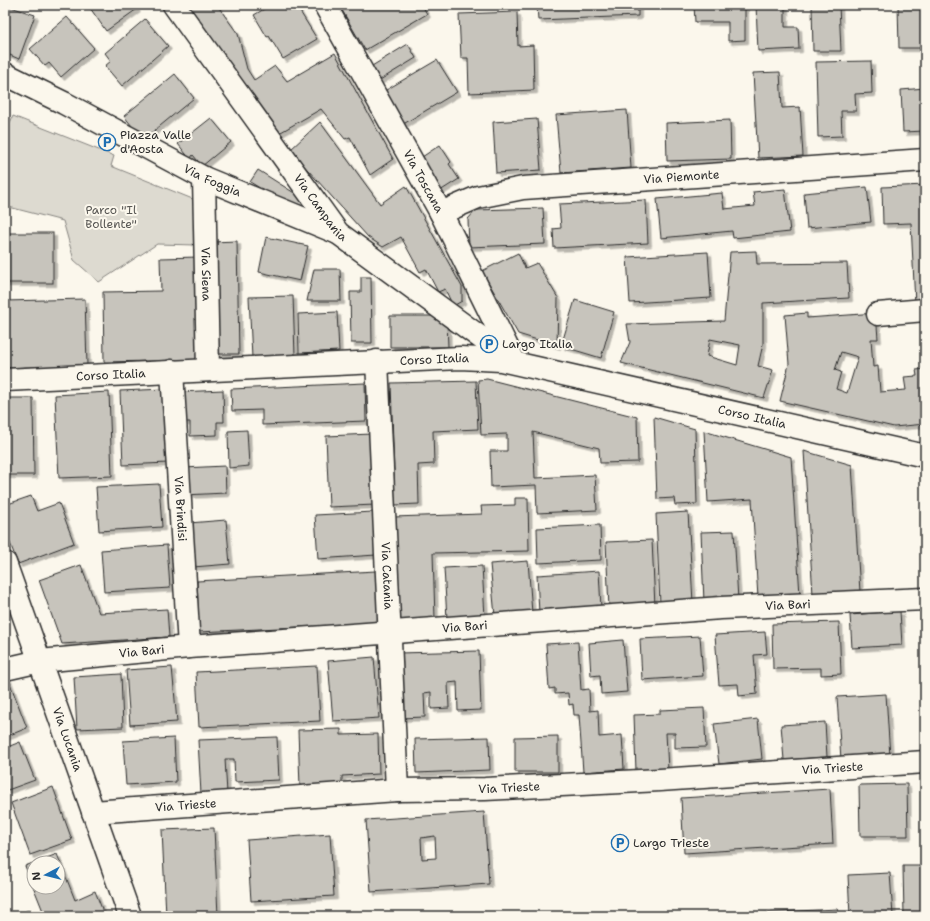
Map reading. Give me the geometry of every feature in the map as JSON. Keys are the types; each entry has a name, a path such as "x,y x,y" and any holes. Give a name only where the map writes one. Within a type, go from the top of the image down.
{"street":[{"name":"Via Campania","path":"174,5 338,233 514,362"},
{"name":"Via Toscana","path":"325,5 441,213 514,362"},
{"name":"Via Foggia","path":"5,74 77,110 204,178 338,233"},
{"name":"Via Piemonte","path":"441,213 492,193 523,188 925,160"},
{"name":"Via Siena","path":"204,178 208,370"},
{"path":"878,314 925,310"},
{"name":"Corso Italia","path":"5,380 460,358 514,362 925,456"},
{"name":"Via Catania","path":"377,361 396,790"},
{"name":"Via Brindisi","path":"172,371 188,647"},
{"name":"Via Lucania","path":"5,563 130,916"},
{"name":"Via Bari","path":"5,669 40,661 188,647 721,608 925,599"},
{"name":"Via Trieste","path":"93,812 396,790 485,789 660,780 925,762"}],"green space":[{"name":"Parco \"Il Bollente\"","path":"13,116 114,156 111,166 195,200 196,245 157,244 99,282 74,260 63,221 5,206 5,126 8,127"}],"building":[{"path":"5,5 35,15 19,59 5,53"},
{"path":"88,5 134,5 137,9 106,31"},
{"path":"179,5 217,5 238,34 247,69 254,80 275,66 287,81 335,53 393,159 370,175 350,137 345,139 321,109 274,136"},
{"path":"271,5 296,5 317,39 283,59 269,36 267,37 254,15"},
{"path":"339,5 422,5 427,14 365,50"},
{"path":"537,5 638,5 638,16 538,20"},
{"path":"694,5 745,5 745,40 728,41 728,22 695,22"},
{"path":"756,5 785,5 785,27 798,27 799,49 758,51"},
{"path":"812,5 839,5 841,51 813,51"},
{"path":"898,5 925,5 925,59 923,59 923,48 899,48"},
{"path":"517,12 518,46 533,45 534,90 469,93 468,58 461,58 459,14"},
{"path":"67,17 94,48 61,77 49,63 45,66 30,49"},
{"path":"145,19 168,46 122,86 105,66 111,61 105,53"},
{"path":"408,44 416,58 375,83 367,69"},
{"path":"437,60 457,92 400,126 381,93"},
{"path":"871,61 872,93 855,94 856,111 841,111 842,136 818,137 816,62"},
{"path":"780,72 782,108 800,107 803,156 758,158 753,73"},
{"path":"175,74 194,98 143,140 124,116"},
{"path":"925,88 925,131 903,132 901,90"},
{"path":"627,110 631,168 561,173 556,115"},
{"path":"211,118 231,142 202,166 193,155 190,159 178,144"},
{"path":"537,119 541,170 496,173 493,122"},
{"path":"730,120 731,159 667,161 666,123"},
{"path":"320,122 380,204 406,186 462,287 462,301 453,306 445,289 438,292 426,269 420,272 401,237 383,247 368,237 290,150"},
{"path":"440,145 451,162 449,164 459,179 440,191 419,159"},
{"path":"258,170 307,201 300,213 250,182"},
{"path":"925,185 925,304 915,304 911,223 883,224 882,187"},
{"path":"867,187 871,222 807,228 804,193"},
{"path":"785,189 790,232 733,238 732,231 661,238 657,199 722,193 724,209 755,206 753,192"},
{"path":"646,200 648,243 554,248 553,229 561,228 559,204"},
{"path":"543,208 545,244 469,247 468,219 476,210"},
{"path":"5,233 53,233 53,283 5,283"},
{"path":"266,237 308,246 300,281 259,272"},
{"path":"237,241 239,354 214,354 212,242"},
{"path":"756,251 757,264 847,263 849,298 763,303 763,344 758,366 773,370 764,398 621,363 630,342 627,324 724,321 730,252","holes":["710,339 740,345 737,365 707,356"]},
{"path":"708,252 711,298 630,303 627,257"},
{"path":"518,253 525,268 537,263 558,298 557,346 518,334 482,271"},
{"path":"199,257 202,360 104,362 103,292 161,291 160,258"},
{"path":"314,269 340,269 341,301 307,301"},
{"path":"361,277 371,277 372,343 351,343 350,292 361,292"},
{"path":"293,296 295,356 252,358 249,297"},
{"path":"85,299 87,365 5,368 5,301"},
{"path":"575,300 614,312 601,358 561,346"},
{"path":"337,312 339,351 299,353 298,314"},
{"path":"807,313 807,318 876,313 878,339 871,339 873,367 878,366 880,392 906,390 904,377 917,376 916,370 925,369 925,424 894,427 780,401 789,364 785,315","holes":["841,352 858,357 847,393 836,389 841,372 835,370"]},
{"path":"390,316 442,316 447,322 448,347 390,347"},
{"path":"923,351 925,351 925,369"},
{"path":"487,379 637,417 638,462 600,463 599,448 533,432 535,478 595,475 597,510 537,513 536,485 491,487 490,451 507,451 507,434 481,435 478,380"},
{"path":"476,381 478,429 433,431 434,464 418,465 419,504 395,505 391,383"},
{"path":"365,383 366,421 262,425 262,410 232,411 231,389"},
{"path":"164,389 168,463 123,465 120,391"},
{"path":"223,390 224,422 217,422 217,435 190,436 190,422 180,422 179,392"},
{"path":"109,392 112,476 59,478 55,395"},
{"path":"5,398 33,398 34,475 5,475"},
{"path":"654,417 695,429 697,504 675,505 674,498 657,499"},
{"path":"247,430 249,466 229,468 228,431"},
{"path":"704,431 791,457 800,595 758,598 752,499 708,502"},
{"path":"372,434 375,505 329,507 326,436"},
{"path":"804,451 852,465 860,592 813,595"},
{"path":"225,466 226,493 184,495 183,468"},
{"path":"159,484 162,527 99,531 96,487"},
{"path":"31,496 37,511 59,503 74,543 18,564 5,530 5,505"},
{"path":"515,498 528,498 529,551 433,553 435,619 397,620 393,517 482,514 481,506 515,505"},
{"path":"373,512 376,555 318,559 315,515"},
{"path":"688,512 693,603 660,604 656,514"},
{"path":"226,520 230,564 193,567 189,523"},
{"path":"600,525 601,560 538,563 537,528"},
{"path":"734,531 738,600 704,602 701,532"},
{"path":"652,540 655,607 609,609 606,542"},
{"path":"167,545 170,588 104,592 101,550"},
{"path":"528,561 532,613 495,616 490,564"},
{"path":"81,565 99,613 167,609 169,637 62,644 39,580"},
{"path":"482,566 485,617 447,619 444,568"},
{"path":"376,571 379,623 199,632 197,581"},
{"path":"599,571 601,608 539,613 537,575"},
{"path":"900,611 902,645 852,648 850,615"},
{"path":"922,614 925,614 925,644 924,644"},
{"path":"839,622 841,674 821,675 821,668 773,669 772,624"},
{"path":"765,632 767,654 754,655 757,694 739,696 738,684 719,685 715,635"},
{"path":"700,636 703,676 642,680 640,639"},
{"path":"623,640 627,692 601,694 600,675 591,676 589,643"},
{"path":"578,642 581,690 589,689 590,711 598,710 599,737 622,735 624,769 583,772 579,715 574,715 573,704 569,705 568,693 555,694 555,688 549,689 546,644"},
{"path":"479,651 481,710 458,711 457,682 448,683 449,708 431,709 431,692 424,693 425,717 400,718 398,653"},
{"path":"374,657 379,718 333,721 328,661"},
{"path":"317,666 320,721 199,727 196,672"},
{"path":"172,667 177,722 130,725 126,670"},
{"path":"121,674 123,727 77,729 74,677"},
{"path":"8,678 27,728 5,737 5,680"},
{"path":"886,694 890,757 841,760 837,697"},
{"path":"704,708 706,747 675,748 675,733 666,733 668,770 636,771 634,715 660,714 660,710"},
{"path":"758,719 762,759 719,764 714,724"},
{"path":"825,722 827,757 784,760 781,725"},
{"path":"341,729 341,735 378,734 379,774 342,776 342,785 300,787 298,730"},
{"path":"558,736 558,772 515,772 515,737"},
{"path":"277,737 279,780 235,782 234,759 225,759 227,793 201,794 198,740"},
{"path":"489,737 490,770 416,773 415,739"},
{"path":"174,738 176,782 126,785 123,741"},
{"path":"20,742 35,780 5,791 5,748"},
{"path":"907,784 908,836 860,836 859,785"},
{"path":"53,787 72,840 30,855 11,803"},
{"path":"830,789 833,844 684,853 681,798"},
{"path":"484,812 489,884 371,892 366,820","holes":["435,836 436,858 422,859 421,838"]},
{"path":"214,828 218,916 166,916 162,830"},
{"path":"330,834 334,896 251,901 247,840"},
{"path":"903,866 925,866 925,916 904,916"},
{"path":"890,873 893,916 850,916 848,875"},
{"path":"66,877 75,900 95,891 102,909 100,916 45,916 37,895 66,895"},
{"path":"838,909 838,916 696,916"},
{"path":"29,910 31,916 12,916"}],"place":[{"name":"Piazza Valle d'Aosta","path":"107,142"},
{"name":"Largo Italia","path":"489,344"},
{"name":"Largo Trieste","path":"620,843"}]}
